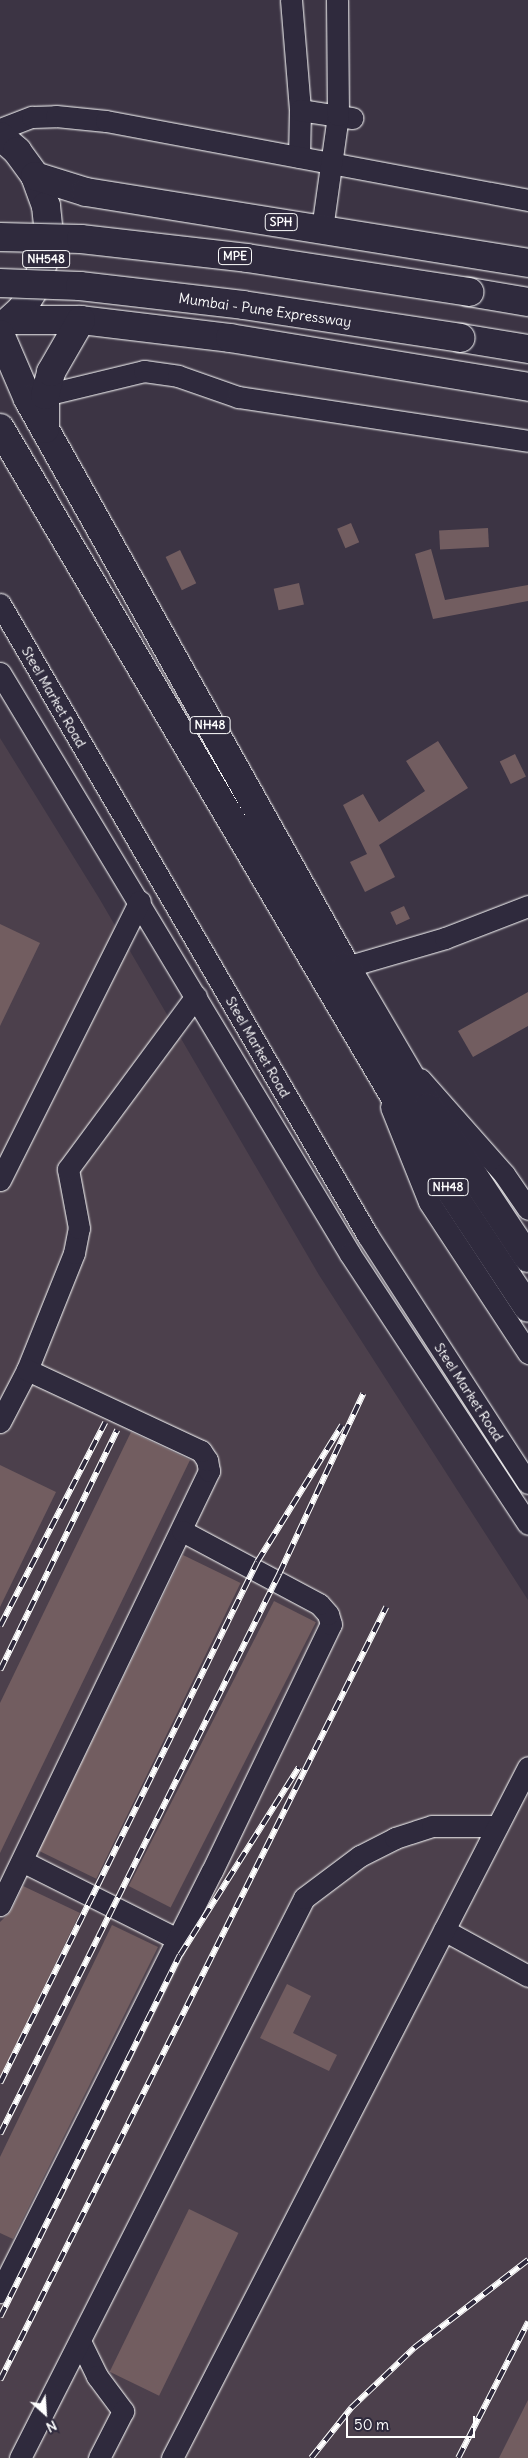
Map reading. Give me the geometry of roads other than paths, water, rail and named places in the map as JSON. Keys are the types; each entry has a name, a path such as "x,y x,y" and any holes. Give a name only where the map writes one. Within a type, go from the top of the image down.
{"highway":[{"name":"NH548","path":"0,136 17,151 35,176 46,206 48,252 38,282 4,328"},
{"name":"SPH","path":"35,176 86,192 528,263"},
{"name":"MPE","path":"0,237 80,239 247,258 528,302"},
{"name":"Mumbai - Pune Expressway","path":"0,283 80,286 242,305 528,349"},
{"path":"45,429 45,395 61,351 81,320"},
{"path":"4,328 81,320 230,338 528,387"},
{"name":"NH48","path":"4,328 28,399 346,967 384,1056 450,1190 528,1308"},
{"name":"NH48","path":"0,428 384,1056 528,1258"}],"street":[{"path":"292,0 300,110 299,157"},
{"path":"337,0 345,117"},
{"path":"322,229 342,164 349,0"},
{"path":"300,110 345,117"},
{"path":"0,129 32,117 56,116 106,121 528,200"},
{"path":"45,395 144,371 178,376 238,397 528,442"},
{"name":"Steel Market Road","path":"0,604 368,1236 528,1482"},
{"name":"Steel Market Road","path":"0,673 140,901 350,1254 528,1524"},
{"path":"0,1180 140,901"},
{"path":"346,967 446,938 528,906"},
{"path":"0,1422 27,1370 74,1253 79,1228 68,1169 196,996"},
{"path":"384,1056 504,1174 528,1209"},
{"path":"384,1056 429,1202 528,1353"},
{"path":"0,1905 182,1531 208,1470 207,1460 200,1451 27,1370"},
{"path":"3,2278 177,1939 320,1653 331,1624 328,1614 319,1604 182,1531"},
{"path":"172,2458 528,1767"},
{"path":"20,2458 304,1898 360,1856 396,1838 432,1826 497,1826"},
{"path":"22,1861 177,1939"},
{"path":"444,1930 528,1976"},
{"path":"80,2341 97,2376 123,2411 98,2458"}],"railway":[{"path":"0,2134 279,1574 363,1394"},
{"path":"0,1626 105,1423"},
{"path":"0,2083 257,1562 342,1425"},
{"path":"0,1670 117,1430"},
{"path":"0,2380 386,1607"},
{"path":"0,2317 180,1955 299,1767"},
{"path":"311,2458 351,2408 414,2348 528,2260"},
{"path":"458,2458 528,2322"}]}
